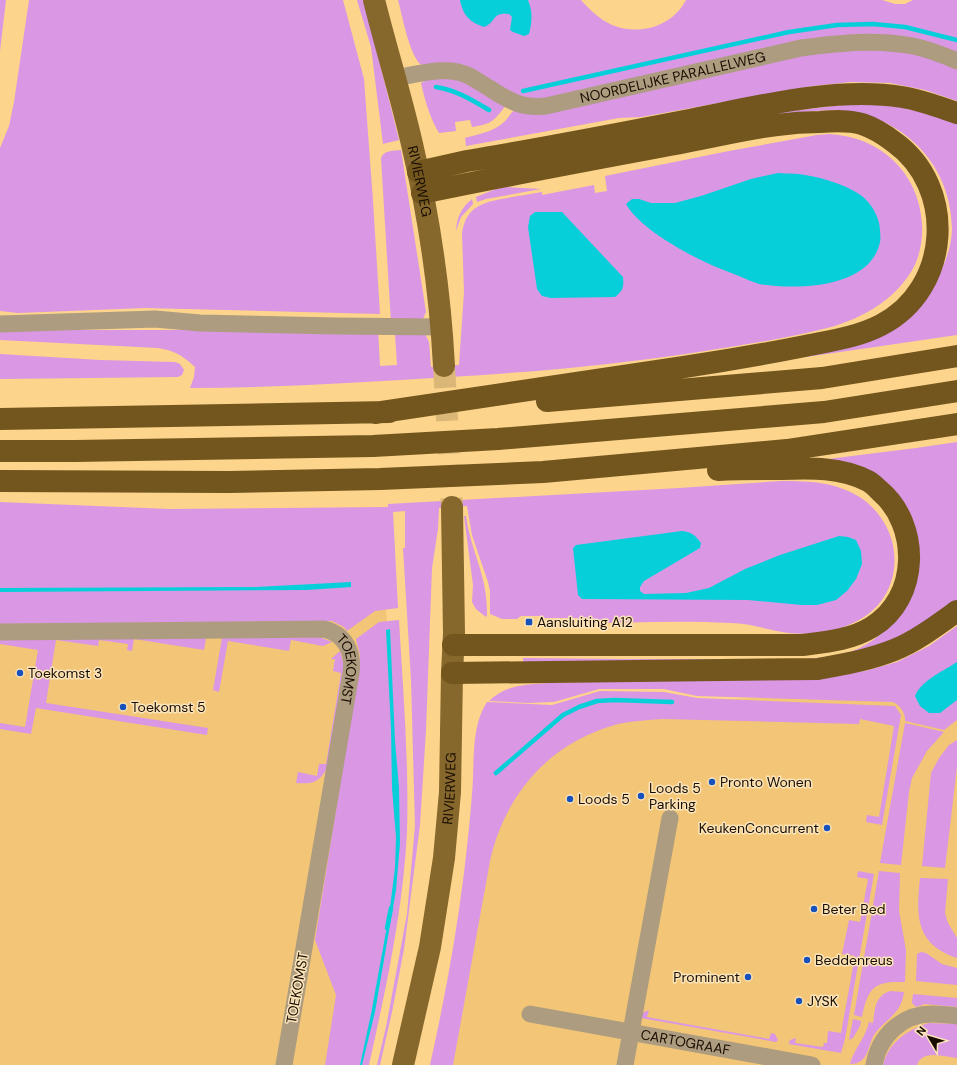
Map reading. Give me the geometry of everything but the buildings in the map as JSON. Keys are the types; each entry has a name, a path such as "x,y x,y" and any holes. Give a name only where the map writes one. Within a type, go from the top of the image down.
{"highway":[{"path":"420,182 467,161 770,104 826,96 856,94 903,97 957,113"},
{"path":"375,413 724,361 834,340 868,330 882,325 902,311 920,291 932,270 937,252 940,227 935,197 926,176 918,163 903,147 885,135 863,124 841,121 778,125 420,182"},
{"path":"0,419 375,413 488,406 822,378 957,356"},
{"path":"0,451 373,446 498,439 824,412 957,391"},
{"path":"543,472 787,450 957,424"},
{"path":"0,481 229,482 356,480 543,472 806,468 827,469 848,473 869,482 884,495 896,509 905,528 909,544 910,563 905,584 898,600 888,615 873,627 857,636 836,641 809,644 453,645"},
{"path":"452,673 818,669 861,661 895,650 936,627 957,611"}],"main road":[{"name":"RIVIERWEG","path":"374,0 412,142 428,222 442,327 444,366"},
{"name":"RIVIERWEG","path":"403,1065 430,947 444,858 450,792 453,645 452,507"}],"street":[{"name":"NOORDELIJKE PARALLELWEG","path":"394,78 439,71 455,72 467,75 513,102 524,106 534,107 546,106 801,48 835,43 865,41 913,46 957,61"},
{"path":"0,324 155,319 200,323 442,327"},
{"name":"TOEKOMST","path":"0,632 324,629 337,635 348,647 352,663 284,1065"},
{"path":"630,1033 670,818"},
{"name":"CARTOGRAAF","path":"530,1014 812,1065"},
{"path":"874,1065 880,1046 886,1036 906,1020 920,1015 932,1014 957,1016"},
{"name":"CARTOGRAAF","path":"625,1065 630,1033"}],"shaded area":[{"path":"0,0 6,0 0,51"},
{"path":"29,0 343,0 364,79 380,314 145,308 18,313 0,311 0,148 9,126 14,102"},
{"path":"357,0 364,0 399,140 383,144 371,47"},
{"path":"398,0 581,0 595,14 607,23 633,30 654,27 664,23 680,9 686,0 882,0 895,4 905,4 913,0 957,0 957,56 885,39 536,103 420,64 412,51"},
{"path":"894,46 957,66 957,101 925,90 890,83 851,82 813,86 641,117 619,118 466,146 465,138 495,128 504,122 517,109 804,51"},
{"path":"434,76 460,77 506,105 492,121 484,125 472,127 470,120 455,122 456,131 439,133 428,109 421,83"},
{"path":"875,101 957,121 957,335 806,357 932,288 946,260 952,236 950,206 943,185 934,166 921,149 906,135 888,124 868,116 840,110 734,118"},
{"path":"829,134 864,142 880,150 893,160 904,173 913,188 919,204 922,223 921,242 917,260 904,282 895,292 876,307 854,319 831,327 726,348 580,367 384,381 222,388 190,388 194,377 195,367 178,354 164,349 0,340 0,330 378,330 380,366 397,365 395,334 425,334 429,342 431,367 459,365 464,292 462,233 467,217 477,207 491,201 542,192 542,195 594,185 595,193 607,191 605,176 729,151"},
{"path":"401,150 426,312 423,319 391,322 381,158 382,155 387,152"},
{"path":"504,187 541,189 477,202 476,197"},
{"path":"472,199 473,204 461,217 456,231 460,213"},
{"path":"0,354 100,360 175,362 180,364 184,370 182,375 178,377 0,379"},
{"path":"957,442 957,603 915,632 838,660 523,668 523,658 769,660 816,658 846,653 860,648 879,635 896,620 906,516 820,460"},
{"path":"782,481 821,483 849,491 858,496 874,509 886,525 892,543 894,562 892,580 884,597 871,612 853,623 818,633 799,634 737,623 577,623 577,618 540,618 540,616 521,616 517,619 502,619 490,614 490,591 472,535 467,506 439,508 438,529 432,568 426,730 420,825 404,949 380,1065 377,1065 386,1027 407,914 415,826 411,680 403,548 405,548 405,511 393,512 398,608 375,611 347,631 344,627 332,621 0,624 0,502 169,509 388,507 388,504"},
{"path":"464,516 466,516 469,534 484,584 487,607 486,617 476,609 472,602 473,585"},
{"path":"0,530 377,533 388,629 361,1065 0,1065"},
{"path":"399,620 406,752 407,832 398,920 382,1007 369,1065 325,1065 336,995 315,940 359,668 360,655 356,639 379,622"},
{"path":"957,626 957,720 944,730 905,721 905,716 902,710 893,702 697,696 664,689 599,689 554,702 528,703 489,701 496,695 510,688 532,684 812,677 865,671 897,662 929,646"},
{"path":"204,637 206,639 204,650 134,639 132,651 127,650 128,644 99,640 98,646 56,640 46,703 208,728 207,735 36,708 31,734 0,729 0,723 25,727 38,650 0,644 0,639"},
{"path":"319,637 332,642 323,646 291,640 289,651 228,641 219,692 213,690 222,638"},
{"path":"340,651 344,665 327,768 321,777 314,782 296,783 298,772 317,776 319,764 326,764 341,673 333,671 335,659 331,659"},
{"path":"957,673 957,1065 444,1065 496,773 563,715 672,702 934,689"},
{"path":"600,691 664,692 697,698 895,706 901,715 882,825 866,822 867,815 879,817 894,726 860,719 859,724 663,719 618,724 594,732 571,744 534,774 519,793 507,814 497,837 490,861 453,1065 430,1065 445,994 457,922 464,873 473,783 474,747 478,723 482,712 487,702 552,705"},
{"path":"905,723 944,732 927,751 912,778 909,792 901,865 880,863"},
{"path":"957,740 957,767 945,868 922,866 931,773 939,758 949,745"},
{"path":"858,871 874,874 845,1039 841,1053 789,1044 790,1040 796,1038 795,1043 823,1047 824,1043 827,1043 828,1031 841,1033 855,956 842,954 849,920 860,922 868,879 857,877"},
{"path":"879,871 900,873 899,911 906,950 905,982 886,983 874,988 870,992 867,999 862,1017 854,1015"},
{"path":"920,878 948,879 945,913 948,923 957,938 957,958 943,952 933,945 921,927 918,904"},
{"path":"921,952 926,953 942,964 957,968 957,985 916,981 917,954"},
{"path":"890,991 904,992 900,1006 874,1035 868,1052 864,1058 858,1063 850,1064 869,1022 873,1023 875,1008 881,996"},
{"path":"913,994 957,998 957,1007 925,1004 916,1007 912,1003"},
{"path":"649,1010 647,1017 769,1039 771,1033 775,1034 778,1040 776,1042 641,1018 642,1013"},
{"path":"853,1019 861,1021 860,1026 853,1038 849,1040"},
{"path":"929,1023 957,1024 957,1058 929,1055 920,1060 917,1065 883,1065 894,1043 913,1029"}],"water":[{"path":"460,0 528,0 532,17 529,34 524,36 510,30 512,17 509,14 499,14 491,23 484,27 479,25 468,18 461,6"},
{"path":"778,173 802,174 833,182 853,190 867,201 874,210 880,225 880,242 873,258 862,269 847,278 811,286 792,287 759,284 708,263 672,244 640,221 626,204 632,199 639,199 651,203 675,203 751,179"},
{"path":"535,212 562,212 623,277 623,286 620,293 615,297 551,298 542,296 537,289 528,227 530,216"},
{"path":"682,531 691,533 695,536 701,543 700,548 644,581 640,587 640,591 644,594 686,593 709,588 745,569 780,555 839,536 856,540 861,551 862,564 856,579 847,591 836,600 817,605 748,600 582,599 578,595 573,548 576,545"},
{"path":"351,582 351,587 307,590 0,592 0,588 256,587"},
{"path":"390,629 395,741 399,788 400,843 396,890 375,1012 362,1065 360,1065 389,915 395,868 396,837 392,788 391,729 386,630"},
{"path":"957,662 957,700 940,713 929,713 920,706 915,696 918,690 927,681"}],"waterway":[{"path":"523,91 789,32 837,25 873,24 905,27 957,40"},
{"path":"436,87 457,93 489,110"},
{"path":"496,773 563,715 579,707 597,701 615,700 672,702"},
{"path":"387,928 391,908"}],"tunnel":[{"path":"444,366 452,507"}],"place":[{"name":"Aansluiting A12","path":"529,622"},
{"name":"Toekomst 3","path":"20,673"},
{"name":"Toekomst 5","path":"123,707"},
{"name":"Pronto Wonen","path":"712,782"},
{"name":"Loods 5 Parking","path":"641,796"},
{"name":"Loods 5","path":"570,799"},
{"name":"KeukenConcurrent","path":"827,828"},
{"name":"Beter Bed","path":"814,909"},
{"name":"Beddenreus","path":"807,960"},
{"name":"Prominent","path":"748,977"},
{"name":"JYSK","path":"799,1001"}]}
